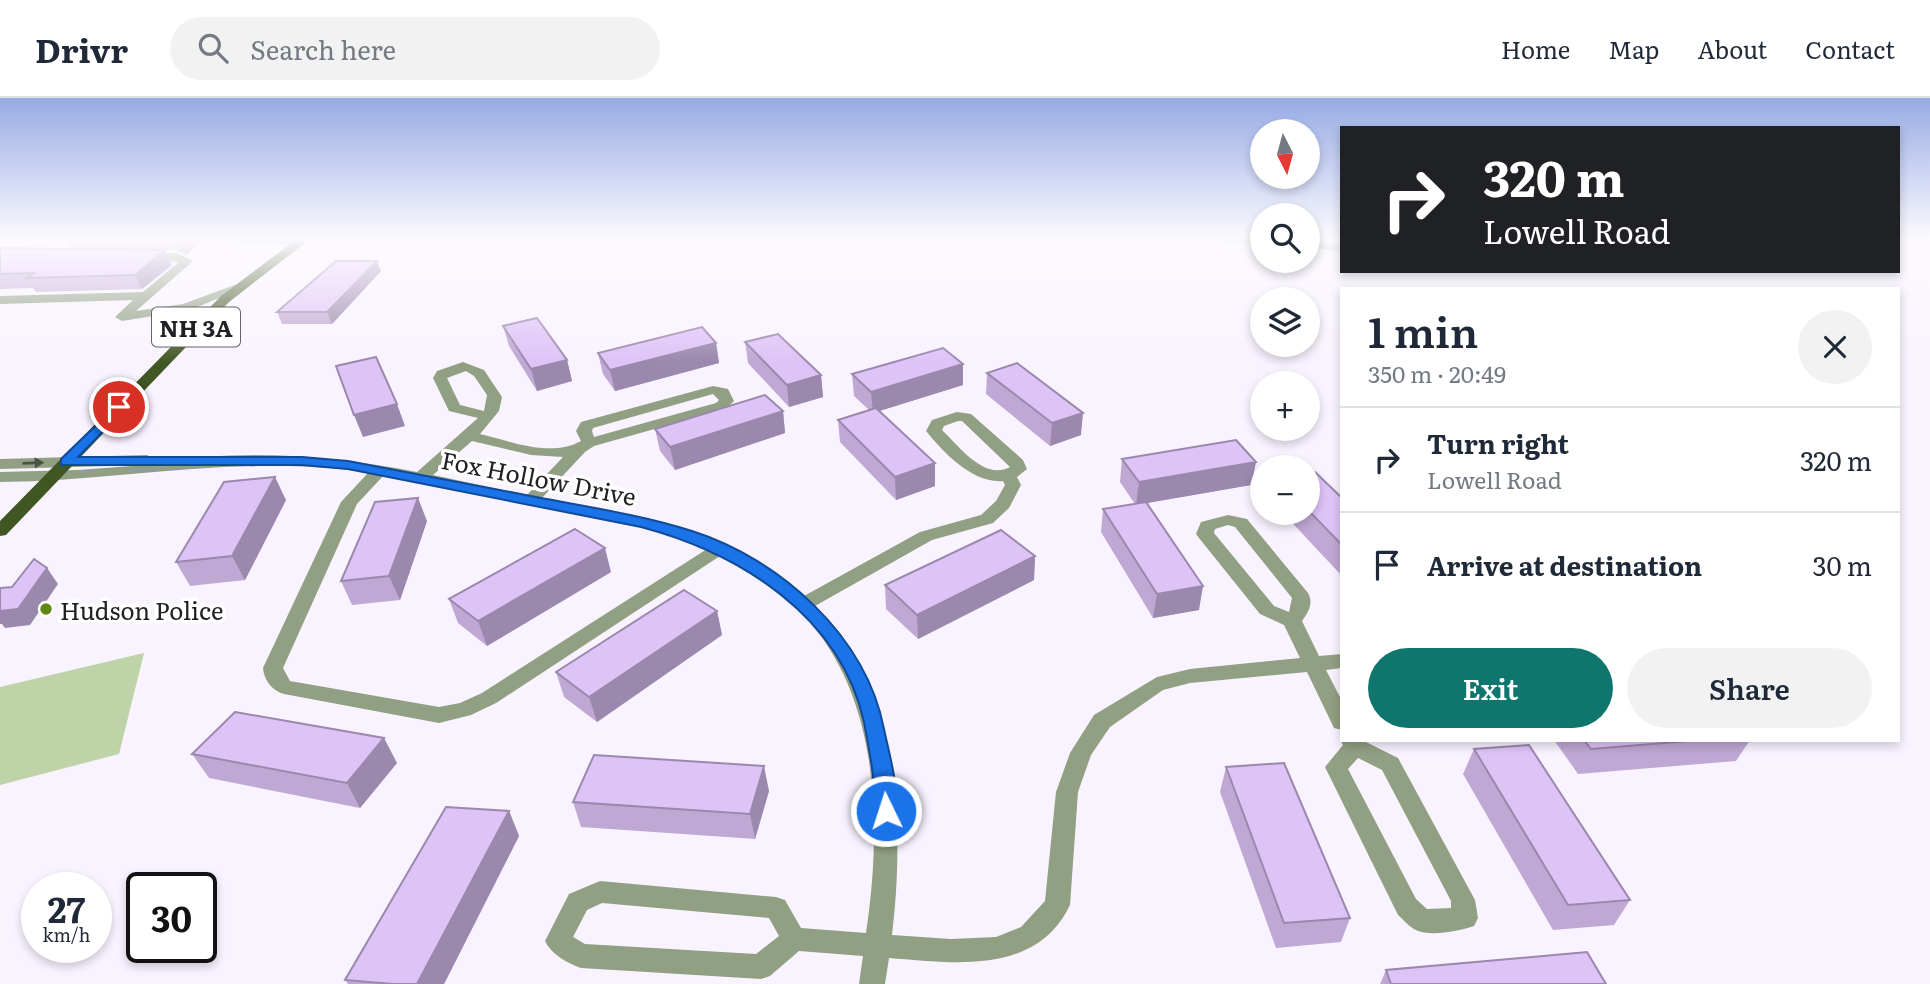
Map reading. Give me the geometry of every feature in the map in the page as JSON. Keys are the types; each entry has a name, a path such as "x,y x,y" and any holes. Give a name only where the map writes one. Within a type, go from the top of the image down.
{"main road":[{"name":"NH 3A","path":"0,531 203,320 249,280"}],"street":[{"path":"164,280 121,317 186,307 240,287"},
{"path":"0,300 145,296"},
{"path":"470,436 544,452 583,448 721,406 727,401 723,392 713,390 586,425 583,448 530,501"},
{"path":"420,478 470,436 487,416"},
{"path":"957,416 966,417 1017,463 1019,469 1008,475 995,479 984,475 934,430 937,423 957,416"},
{"name":"Fox Hollow Drive","path":"0,464 135,459 178,464"},
{"name":"Fox Hollow Drive","path":"0,477 125,472 178,464 302,461 380,470 643,522 689,535 721,548 768,576 817,618 843,653 865,696 883,773 887,831 886,896 872,984"},
{"path":"380,470 348,502 273,668 274,676 284,687 439,715 464,710 489,698 721,548"},
{"path":"803,605 926,536 987,519 1003,504 1013,485 1008,475"},
{"path":"1292,621 1300,610 1301,597 1241,523 1228,520 1206,526 1205,534 1267,610 1292,621 1340,718"},
{"path":"794,939 776,908 600,892 578,902 558,941 581,956 761,967 794,939 951,951 997,949 1030,935 1057,905 1067,792 1081,752 1102,721 1157,684 1190,676 1340,661"},
{"path":"1353,744 1390,764 1463,900 1465,918 1422,921 1407,907 1336,767 1353,744"}],"green space":[{"path":"144,653 119,754 0,785 0,687"}],"building":[{"path":"314,280 358,280 327,312 277,312"},
{"path":"537,318 567,360 531,369 503,326"},
{"path":"702,327 716,343 610,370 598,353"},
{"path":"778,334 821,375 787,385 745,342"},
{"path":"943,348 963,364 871,392 852,374"},
{"path":"376,357 397,404 354,415 336,366"},
{"path":"1017,363 1083,413 1052,423 987,373"},
{"path":"765,395 783,411 670,447 655,429"},
{"path":"876,408 935,463 895,477 838,420"},
{"path":"1236,440 1250,455 1250,463 1139,482 1122,459"},
{"path":"275,477 232,556 176,562 224,482"},
{"path":"1320,477 1340,496 1340,543 1320,522"},
{"path":"418,498 389,576 341,581 375,502"},
{"path":"1146,502 1203,586 1157,594 1103,509"},
{"path":"575,529 605,548 478,621 449,599"},
{"path":"1001,530 1035,556 917,615 885,585"},
{"path":"34,559 47,568 18,609 0,611 0,588 12,587"},
{"path":"684,590 717,611 589,697 556,672"},
{"path":"235,712 384,738 347,783 192,754"},
{"path":"1586,742 1677,742 1591,749"},
{"path":"1529,745 1630,900 1568,905 1474,749"},
{"path":"594,755 764,766 750,814 573,802"},
{"path":"1284,763 1350,918 1284,923 1226,767"},
{"path":"446,807 509,811 417,984 345,980"},
{"path":"1587,952 1606,984 1391,984 1386,970"}],"place":[{"name":"Hudson Police","path":"46,609"}],"route":[{"path":"119,407 66,462 135,459 178,464 302,461 348,465 643,522 689,535 731,553 786,589 817,618 843,653 865,696 873,721 883,773 886,811"}]}
